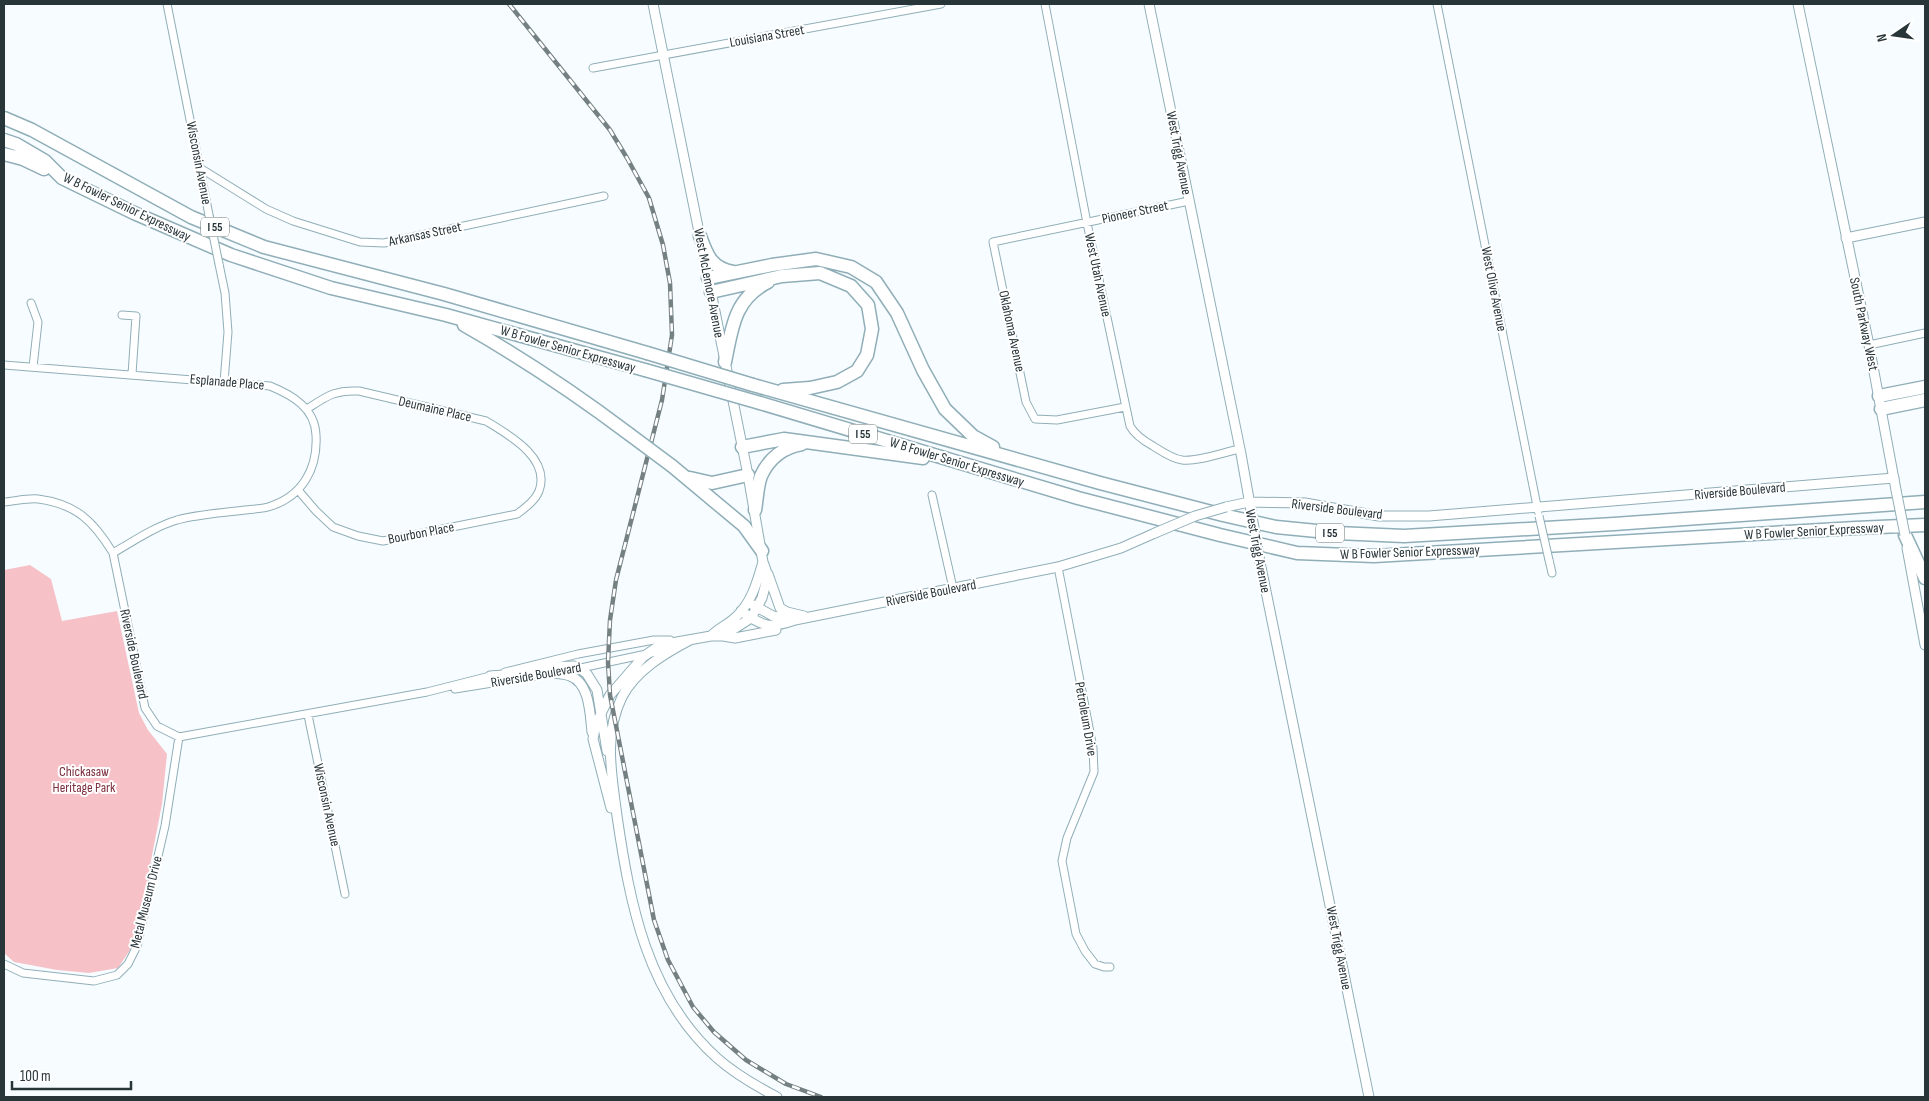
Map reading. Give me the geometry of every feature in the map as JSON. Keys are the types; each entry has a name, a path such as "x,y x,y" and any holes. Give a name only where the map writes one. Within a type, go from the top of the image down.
{"highway":[{"name":"W B Fowler Senior Expressway","path":"4,118 32,130 191,217 264,247 444,294 1015,459 1223,515 1276,527 1336,533 1413,535 1624,523 1925,502"},
{"name":"W B Fowler Senior Expressway","path":"4,140 16,144 45,161 62,178 134,213 231,255 331,288 446,315 760,403 1106,505 1297,553 1374,556 1925,525"},
{"path":"4,154 23,159 62,178"},
{"path":"700,236 709,258 717,267 736,272"},
{"path":"708,278 772,265 816,259 851,267 876,282 897,313 923,370 945,409 973,436 1015,459"},
{"path":"711,292 782,276 820,273 852,286 868,304 872,328 867,355 857,371 837,382 819,386 773,390"},
{"path":"725,362 735,316 745,299 762,285 782,276"},
{"path":"446,315 504,348 566,388 686,476 744,526 764,561"},
{"path":"1880,402 1925,387"},
{"path":"1880,402 1925,400"},
{"path":"742,447 784,439 966,464"},
{"path":"754,510 761,476 776,454 792,446 814,443"},
{"path":"686,476 712,483 748,475"},
{"path":"1905,536 1925,578"}],"street":[{"name":"Wisconsin Avenue","path":"167,4 225,293 228,332 224,382"},
{"name":"West McLemore Avenue","path":"653,4 764,561 766,582 757,608 751,618"},
{"name":"Louisiana Street","path":"594,68 941,4"},
{"name":"West Utah Avenue","path":"1045,4 1086,223 1125,407 1133,432 1142,440 1181,460 1240,449"},
{"name":"West Trigg Avenue","path":"1150,4 1240,449 1260,562 1369,1097"},
{"name":"West Olive Avenue","path":"1438,4 1538,512 1552,573"},
{"name":"South Parkway West","path":"1798,4 1869,345 1925,645"},
{"name":"Arkansas Street","path":"200,168 266,209 293,221 360,242 384,243 604,196"},
{"name":"Pioneer Street","path":"993,242 1189,201"},
{"path":"1846,238 1925,222"},
{"name":"Oklahoma Avenue","path":"993,242 1026,402 1035,419 1057,420 1125,407"},
{"path":"31,303 38,322 33,367"},
{"path":"122,314 136,316 132,374"},
{"path":"1869,345 1925,333"},
{"name":"Esplanade Place","path":"4,365 270,386 290,394 307,409 316,428 317,451 311,472 298,490 286,499 267,507 176,520 148,532 113,553"},
{"name":"Deumaine Place","path":"307,409 326,397 343,390 359,391 486,421 504,432 530,454 538,465 541,479"},
{"name":"Riverside Boulevard","path":"742,611 751,618 768,626 776,626 809,617 1058,567 1121,548 1195,516 1249,502 1305,503 1379,516 1538,512 1894,478"},
{"name":"Bourbon Place","path":"298,490 316,511 334,526 358,536 383,541 517,514 530,504 538,492 541,479"},
{"path":"932,495 953,588"},
{"name":"Riverside Boulevard","path":"4,502 37,499 60,504 81,514 100,532 113,553 145,708 157,726 179,737 427,692 578,654 654,640 690,640 711,636 735,638 776,630 798,623 809,617"},
{"name":"West McLemore Avenue","path":"711,636 716,630 742,611 754,593 764,561"},
{"path":"764,561 780,608 787,612 809,617"},
{"name":"Petroleum Drive","path":"1058,567 1092,748 1094,772 1067,838 1062,861 1076,934 1085,951 1096,964 1110,967"},
{"name":"Riverside Boulevard","path":"748,602 773,616 795,620"},
{"path":"723,636 751,618"},
{"path":"609,761 609,746 614,718 622,697 636,677 674,649 690,640"},
{"path":"593,738 600,714 610,695 622,679 647,654 660,645 690,640"},
{"name":"Riverside Boulevard","path":"427,692 555,673 674,649"},
{"path":"490,676 518,674 550,667 574,666 587,674 597,690 620,839"},
{"path":"555,673 571,676 578,680 584,689 593,738 620,839 639,931 651,966 668,999 691,1031 717,1058 750,1082 777,1097"},
{"name":"Wisconsin Avenue","path":"308,715 345,894"},
{"name":"Metal Museum Drive","path":"4,964 23,972 94,981 117,975 128,964 137,946 165,826 179,737"}],"green space":[{"name":"Chickasaw Heritage Park","path":"30,565 51,579 62,621 117,611 139,713 148,730 167,754 162,804 147,881 130,950 118,968 89,973 57,970 14,962 4,953 4,570"}],"railway":[{"path":"509,4 610,130 627,158 649,198 663,245 670,283 672,335 662,400 616,580 610,620 608,662 610,695 654,920 668,960 693,1007 714,1032 746,1060 786,1084 821,1097"}]}
